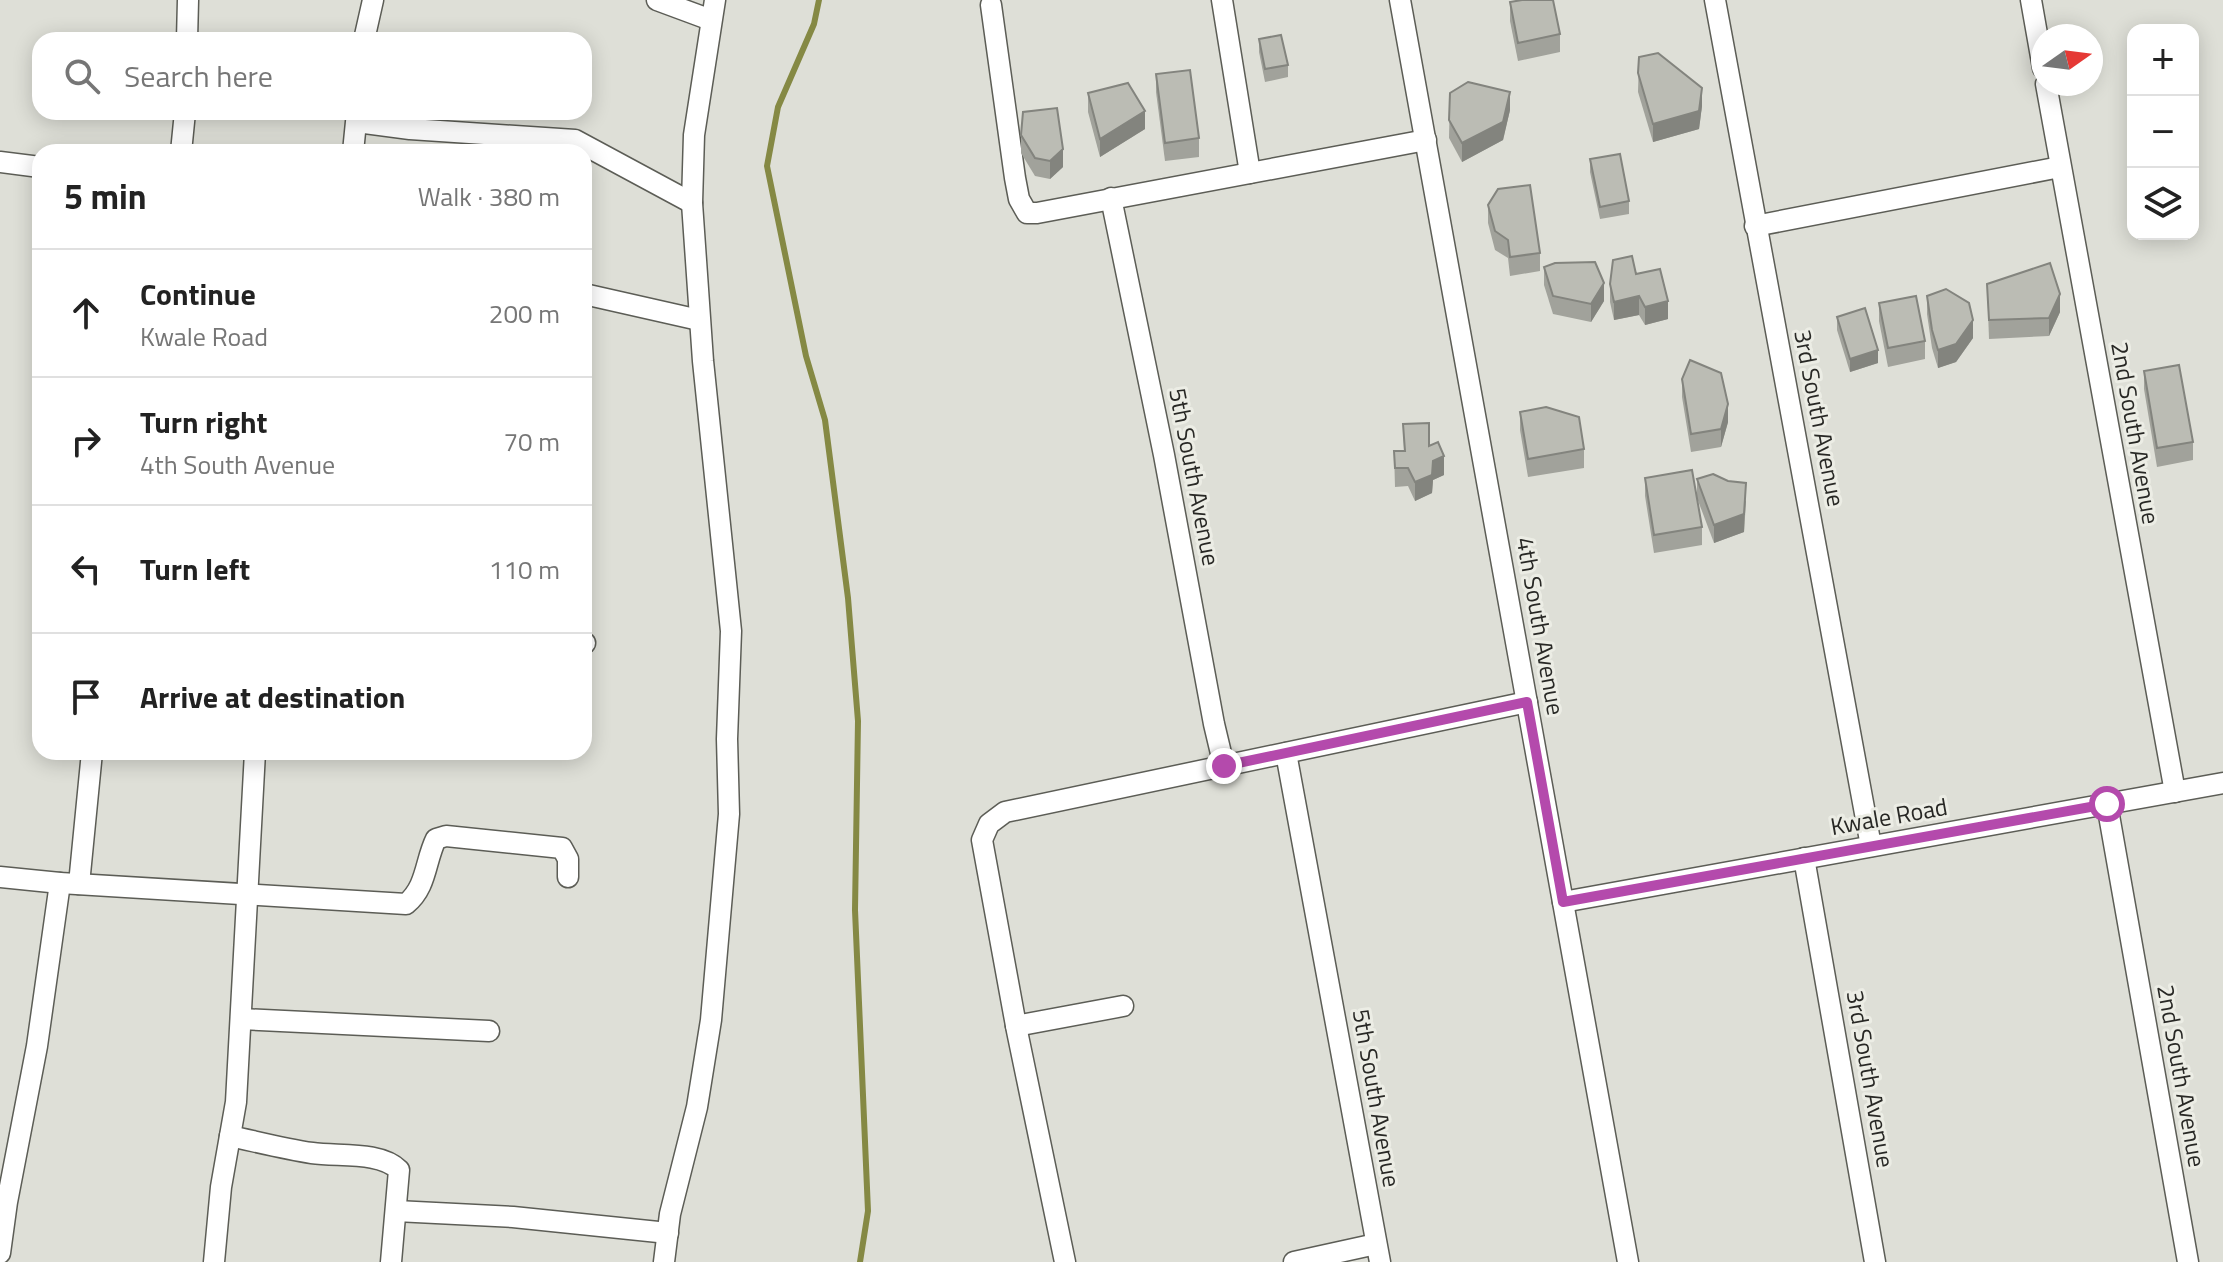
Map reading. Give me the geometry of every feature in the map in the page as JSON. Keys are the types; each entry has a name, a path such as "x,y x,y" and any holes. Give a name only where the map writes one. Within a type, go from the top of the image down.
{"street":[{"path":"187,32 188,0"},
{"path":"366,32 373,0"},
{"path":"657,0 713,10 694,135 692,203 699,320 731,631 727,739 729,814 711,1020 697,1107 670,1214 664,1262"},
{"path":"1222,0 1250,173"},
{"name":"4th South Avenue","path":"1400,0 1628,1262"},
{"name":"3rd South Avenue","path":"1715,0 1871,846"},
{"path":"2031,0 2035,24"},
{"path":"991,5 1015,178 1019,199 1027,213 1426,140"},
{"name":"2nd South Avenue","path":"2048,96 2175,792"},
{"path":"182,144 184,120"},
{"path":"354,144 357,120"},
{"path":"370,120 410,129 575,140 582,144"},
{"path":"592,149 692,203"},
{"path":"0,162 32,166"},
{"path":"1755,226 2060,167"},
{"name":"5th South Avenue","path":"1111,198 1224,766"},
{"path":"592,296 699,320"},
{"path":"1065,1262 1016,1029 982,840 989,824 1005,812 1527,702"},
{"name":"5th South Avenue","path":"1286,753 1378,1253"},
{"path":"0,1253 91,760"},
{"path":"214,1262 221,1187 236,1102 255,760"},
{"name":"Kwale Road","path":"1563,902 2223,783"},
{"name":"2nd South Avenue","path":"2107,804 2188,1262"},
{"path":"0,877 406,904 421,884 436,839 446,836 562,848 568,859 568,877"},
{"name":"3rd South Avenue","path":"1804,858 1875,1262"},
{"path":"1016,1029 1123,1006"},
{"path":"241,1019 489,1031"},
{"path":"230,1136 313,1153 392,1163 399,1170 391,1262"},
{"path":"396,1211 513,1217 668,1233"},
{"path":"1294,1262 1378,1253"}],"building":[{"path":"1553,0 1560,34 1518,43 1510,2"},
{"path":"1281,35 1288,65 1265,69 1259,39"},
{"path":"1658,53 1702,88 1699,111 1653,124 1638,73 1639,57"},
{"path":"1190,70 1199,138 1165,143 1156,74"},
{"path":"1468,82 1510,92 1503,122 1462,143 1449,120 1450,93"},
{"path":"1128,83 1145,111 1100,139 1088,93"},
{"path":"1057,108 1063,149 1050,161 1035,158 1021,135 1023,112"},
{"path":"1620,154 1629,201 1600,207 1590,159"},
{"path":"1530,185 1540,253 1510,257 1508,240 1495,231 1488,205 1498,189"},
{"path":"1632,256 1636,274 1660,269 1668,301 1645,307 1639,296 1614,302 1610,284 1613,260"},
{"path":"1595,262 1604,283 1591,304 1553,296 1544,267 1555,263"},
{"path":"2050,263 2060,294 2049,318 1989,320 1987,284"},
{"path":"1946,289 1969,303 1973,320 1956,344 1938,350 1927,296"},
{"path":"1916,296 1925,341 1888,348 1879,303"},
{"path":"1865,308 1878,350 1850,359 1837,317"},
{"path":"1690,360 1721,373 1728,404 1721,429 1691,434 1682,379"},
{"path":"2179,365 2193,442 2157,448 2144,371"},
{"path":"1546,407 1579,417 1584,449 1528,459 1520,412"},
{"path":"1429,423 1429,446 1438,442 1444,456 1433,461 1432,475 1415,482 1408,468 1395,468 1394,451 1405,451 1403,424"},
{"path":"1692,470 1702,527 1654,535 1645,478"},
{"path":"1713,474 1728,481 1746,483 1744,514 1714,525 1697,479"}],"waterway":[{"path":"819,0 814,24 778,107 767,166 806,356 825,420 848,598 858,721 855,910 868,1211 860,1262"}],"route":[{"path":"1224,766 1527,702 1563,902 2107,804"}]}
